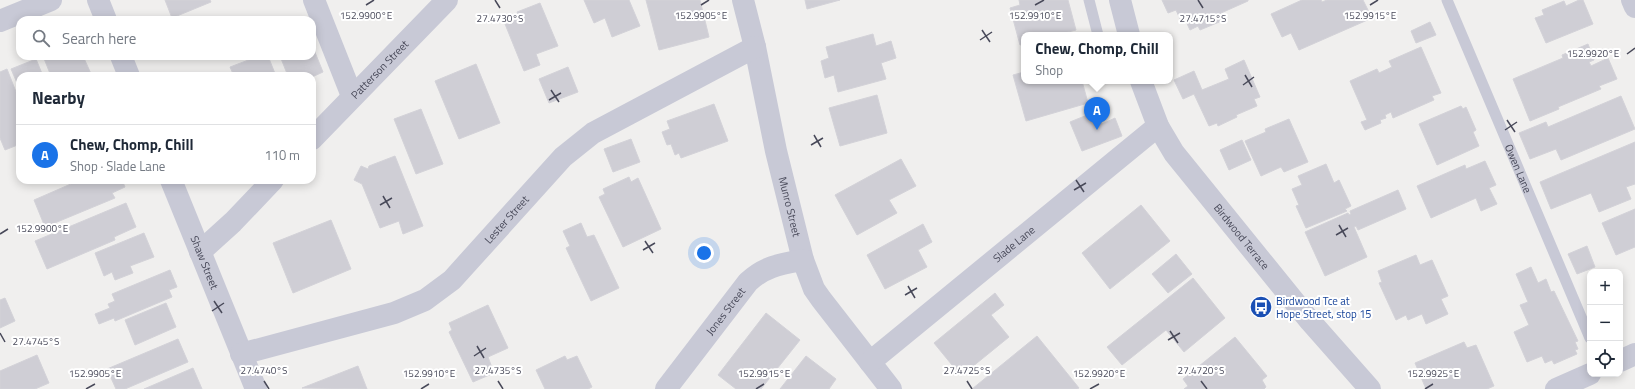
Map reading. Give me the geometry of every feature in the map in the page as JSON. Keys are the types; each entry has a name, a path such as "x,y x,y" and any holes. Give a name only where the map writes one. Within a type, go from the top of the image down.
{"street":[{"path":"0,21 51,0"},
{"path":"98,0 104,16"},
{"path":"314,0 352,96"},
{"name":"Patterson Street","path":"316,135 447,0"},
{"name":"Munro Street","path":"743,0 755,47 776,152 803,260 814,289 891,389"},
{"path":"1120,0 1128,32"},
{"path":"1632,0 1635,7"},
{"name":"Lester Street","path":"241,354 394,313 425,300 452,280 563,157 593,133 755,47"},
{"path":"123,60 127,72"},
{"name":"Birdwood Terrace","path":"1141,84 1158,126 1174,153 1310,321 1364,385"},
{"name":"Slade Lane","path":"870,362 1158,126"},
{"name":"Shaw Street","path":"173,184 256,389"},
{"path":"200,252 233,222 269,184"},
{"name":"Jones Street","path":"666,389 748,282 764,269 803,260"},
{"path":"1623,360 1635,354"},
{"path":"1556,389 1587,375"}],"lane":[{"path":"1089,0 1097,32"},
{"name":"Owen Lane","path":"1447,0 1587,331"}],"building":[{"path":"165,0 210,0 211,2 177,16 171,16"},
{"path":"584,0 629,0 640,26 612,37 605,18 594,23"},
{"path":"646,0 700,0 709,37 659,50"},
{"path":"805,0 840,0 807,9"},
{"path":"1019,0 1068,0 1076,30 1068,32 1021,32 1020,45 1010,8 1020,5"},
{"path":"1162,0 1248,1 1221,13 1224,20 1200,30 1198,26 1190,30 1184,17 1180,19 1176,10 1168,13"},
{"path":"1302,0 1321,0 1322,2 1327,0 1363,0 1372,18 1299,50 1291,33 1282,37 1271,14"},
{"path":"1579,0 1583,0 1593,24 1546,43 1535,18 1544,15 1542,10 1564,1 1566,6"},
{"path":"540,3 558,46 536,54 540,65 524,71 505,24 520,18 517,12"},
{"path":"1430,22 1436,35 1416,43 1411,31"},
{"path":"873,34 876,46 891,41 896,58 881,63 886,79 838,92 834,75 825,78 821,61 829,58 826,47"},
{"path":"1588,44 1594,60 1589,62 1591,66 1608,58 1617,79 1599,86 1601,89 1558,107 1559,109 1530,121 1513,79 1563,58 1562,55"},
{"path":"1421,47 1441,93 1432,96 1434,100 1393,118 1391,112 1385,115 1386,118 1380,120 1381,123 1365,130 1361,122 1367,120 1350,81 1377,69 1379,73 1392,67 1389,61"},
{"path":"316,55 323,72 316,75 316,72 286,72 282,60 316,60"},
{"path":"36,60 41,72 16,72 16,81 11,69"},
{"path":"45,60 85,60 90,72 49,72"},
{"path":"248,60 270,60 274,72 232,72 230,67"},
{"path":"1244,60 1260,97 1254,99 1257,106 1236,115 1237,117 1218,126 1217,123 1209,126 1194,94 1183,99 1174,80 1194,71 1202,90 1229,79 1225,69"},
{"path":"476,64 500,123 459,139 435,81"},
{"path":"568,67 578,92 549,103 539,79"},
{"path":"7,69 16,92 16,146 5,150 0,138 0,72"},
{"path":"1021,73 1021,84 1083,84 1088,103 1026,121 1013,75"},
{"path":"877,95 887,133 840,146 829,108"},
{"path":"1621,96 1635,129 1561,160 1556,149 1530,159 1519,133 1546,122 1548,127"},
{"path":"714,104 728,141 681,158 679,153 675,155 671,144 667,145 662,132 670,129 667,121"},
{"path":"1461,106 1463,109 1466,107 1476,130 1473,132 1479,146 1437,165 1419,124"},
{"path":"421,109 443,164 416,174 394,119"},
{"path":"1097,111 1102,124 1115,118 1122,136 1082,151 1070,122"},
{"path":"1289,119 1308,162 1284,172 1281,167 1261,176 1245,141 1266,132 1265,129"},
{"path":"631,139 640,162 613,172 604,149"},
{"path":"1242,140 1251,160 1229,170 1220,150"},
{"path":"1635,142 1635,184 1626,187 1631,199 1599,212 1591,193 1551,209 1540,182"},
{"path":"395,156 423,226 403,234 399,221 380,228 362,184 354,180 361,166 368,169 369,166"},
{"path":"901,159 916,186 889,200 897,213 857,235 835,195"},
{"path":"1485,161 1496,185 1489,188 1497,204 1481,211 1476,198 1431,218 1417,186 1465,165 1466,169"},
{"path":"1326,164 1334,183 1339,180 1351,206 1345,209 1347,211 1306,228 1296,206 1299,205 1292,189 1302,185 1298,176"},
{"path":"629,177 631,182 638,178 661,229 623,247 599,197 605,194 603,189"},
{"path":"71,184 124,184 125,187 112,193 115,198 45,227 34,200"},
{"path":"1398,190 1406,209 1358,230 1356,226 1354,227 1367,257 1325,276 1305,232 1348,213 1349,215 1351,214 1350,211"},
{"path":"126,203 136,227 114,237 115,240 47,269 35,241"},
{"path":"1141,205 1170,241 1110,289 1082,253"},
{"path":"1635,209 1635,247 1616,255 1602,223"},
{"path":"331,220 351,269 293,293 273,243"},
{"path":"581,223 587,237 594,235 619,288 591,301 566,248 570,246 563,231"},
{"path":"923,224 932,242 918,250 927,267 885,289 867,255"},
{"path":"144,233 154,257 130,266 133,273 115,280 112,272 104,276 95,253"},
{"path":"1587,246 1595,267 1577,274 1568,254"},
{"path":"1176,254 1192,274 1168,293 1152,274"},
{"path":"1416,255 1420,265 1432,260 1448,296 1441,299 1448,314 1426,324 1422,314 1408,320 1406,315 1396,320 1379,283 1382,282 1378,271"},
{"path":"1531,267 1538,283 1546,279 1551,292 1554,291 1578,341 1575,342 1578,349 1575,350 1577,354 1554,364 1552,360 1545,363 1542,356 1527,362 1514,332 1529,325 1520,305 1528,302 1516,274"},
{"path":"170,270 177,287 169,290 172,297 115,321 114,318 99,324 95,314 110,308 108,304 115,301 112,294"},
{"path":"1193,278 1225,318 1184,352 1166,330 1122,365 1107,347"},
{"path":"995,293 1004,305 991,315 1009,337 961,376 934,343"},
{"path":"5,298 15,321 0,328 0,300"},
{"path":"166,303 176,327 135,345 125,320"},
{"path":"488,305 508,348 488,357 494,373 473,382 449,332 452,330 449,323"},
{"path":"766,313 800,340 761,389 736,389 718,375"},
{"path":"1037,336 1079,388 972,389"},
{"path":"1235,337 1267,376 1262,380 1266,387 1264,389 1184,389 1188,386 1183,379"},
{"path":"178,339 188,362 125,389 116,389 107,369"},
{"path":"1464,342 1467,348 1476,345 1494,386 1487,389 1426,389 1415,363"},
{"path":"37,355 49,383 35,389 0,389 0,371"},
{"path":"565,356 567,360 577,356 592,387 588,389 545,389 536,370"},
{"path":"806,356 836,379 829,389 780,389"},
{"path":"358,366 367,389 302,388"},
{"path":"193,368 202,389 144,389"}],"place":[{"name":"Chew, Chomp, Chill","path":"1097,130"},
{"name":"Birdwood Tce at Hope Street, stop 15","path":"1261,307"}]}
